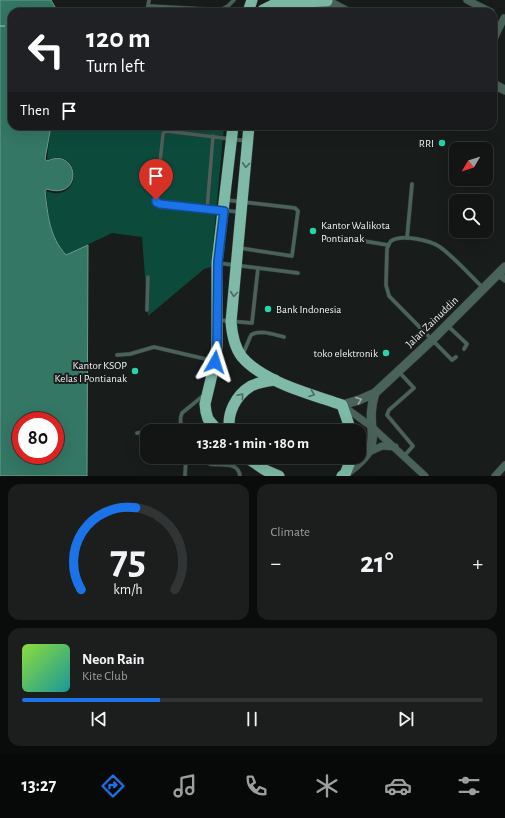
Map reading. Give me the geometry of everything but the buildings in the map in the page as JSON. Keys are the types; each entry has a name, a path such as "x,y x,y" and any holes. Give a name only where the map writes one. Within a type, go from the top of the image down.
{"highway":[{"path":"264,7 277,3 326,0"},
{"path":"212,424 208,419 205,404 215,362 217,346 218,262 233,130"},
{"path":"250,130 231,322 234,340 242,356 260,372 275,380 342,405 349,424"},
{"path":"229,424 230,412 240,397 252,385 275,380"},
{"path":"251,464 258,476"},
{"path":"257,464 265,470 279,476"},
{"path":"344,475 349,464"}],"street":[{"path":"326,0 341,8"},
{"path":"467,0 484,8"},
{"path":"497,33 504,18"},
{"name":"Jalan Zainuddin","path":"342,405 375,393 432,340 484,288 501,277 505,267"},
{"path":"369,452 373,439 371,410 375,393"},
{"path":"342,405 372,427 426,476"},
{"path":"344,475 369,452 382,446 395,447"},
{"path":"495,476 505,465"}],"lane":[{"path":"148,0 148,6 184,8"},
{"path":"224,8 234,0"},
{"path":"238,248 292,256 298,211 295,208 224,206 207,210 160,204 156,202 156,200 164,132 168,130 248,142"},
{"path":"207,210 213,136"},
{"path":"407,238 412,184"},
{"path":"224,206 242,207"},
{"path":"340,236 388,245"},
{"path":"456,357 452,360 389,296 386,286 388,245 397,238 431,242 439,246 484,288"},
{"path":"218,262 298,273"},
{"path":"217,320 250,323 253,321 258,268"},
{"path":"147,310 148,277"},
{"path":"447,325 468,344 464,349"},
{"path":"242,356 251,335 254,333 259,332 284,337"},
{"path":"117,355 130,354 154,347 215,362"},
{"path":"398,371 414,388 387,412 388,418 413,446 404,456"},
{"path":"181,424 182,413 208,392"},
{"path":"185,476 186,464"},
{"path":"210,464 233,466 238,470 240,476"}],"shaded area":[{"path":"0,0 51,0 56,8 8,8 8,130 50,130 45,159 47,161 58,158 66,161 71,166 73,174 72,181 67,188 59,191 47,189 45,191 50,225 60,248 66,255 88,245 87,476 0,476"},
{"path":"51,130 224,130 211,267 204,269 148,316 142,237 112,233 66,255 56,240 50,225 46,191 57,193 67,190 74,178 73,170 65,159 57,158 47,160"}],"ferry route":[{"path":"0,26 8,26"}],"place":[{"name":"RRI","path":"442,143"},
{"name":"Kantor Walikota Pontianak","path":"313,231"},
{"name":"Bank Indonesia","path":"268,309"},
{"name":"toko elektronik","path":"386,353"},
{"name":"Kantor KSOP Kelas I Pontianak","path":"135,371"}],"route":[{"path":"156,200 158,204 224,211 218,262 217,346 215,362"}]}
